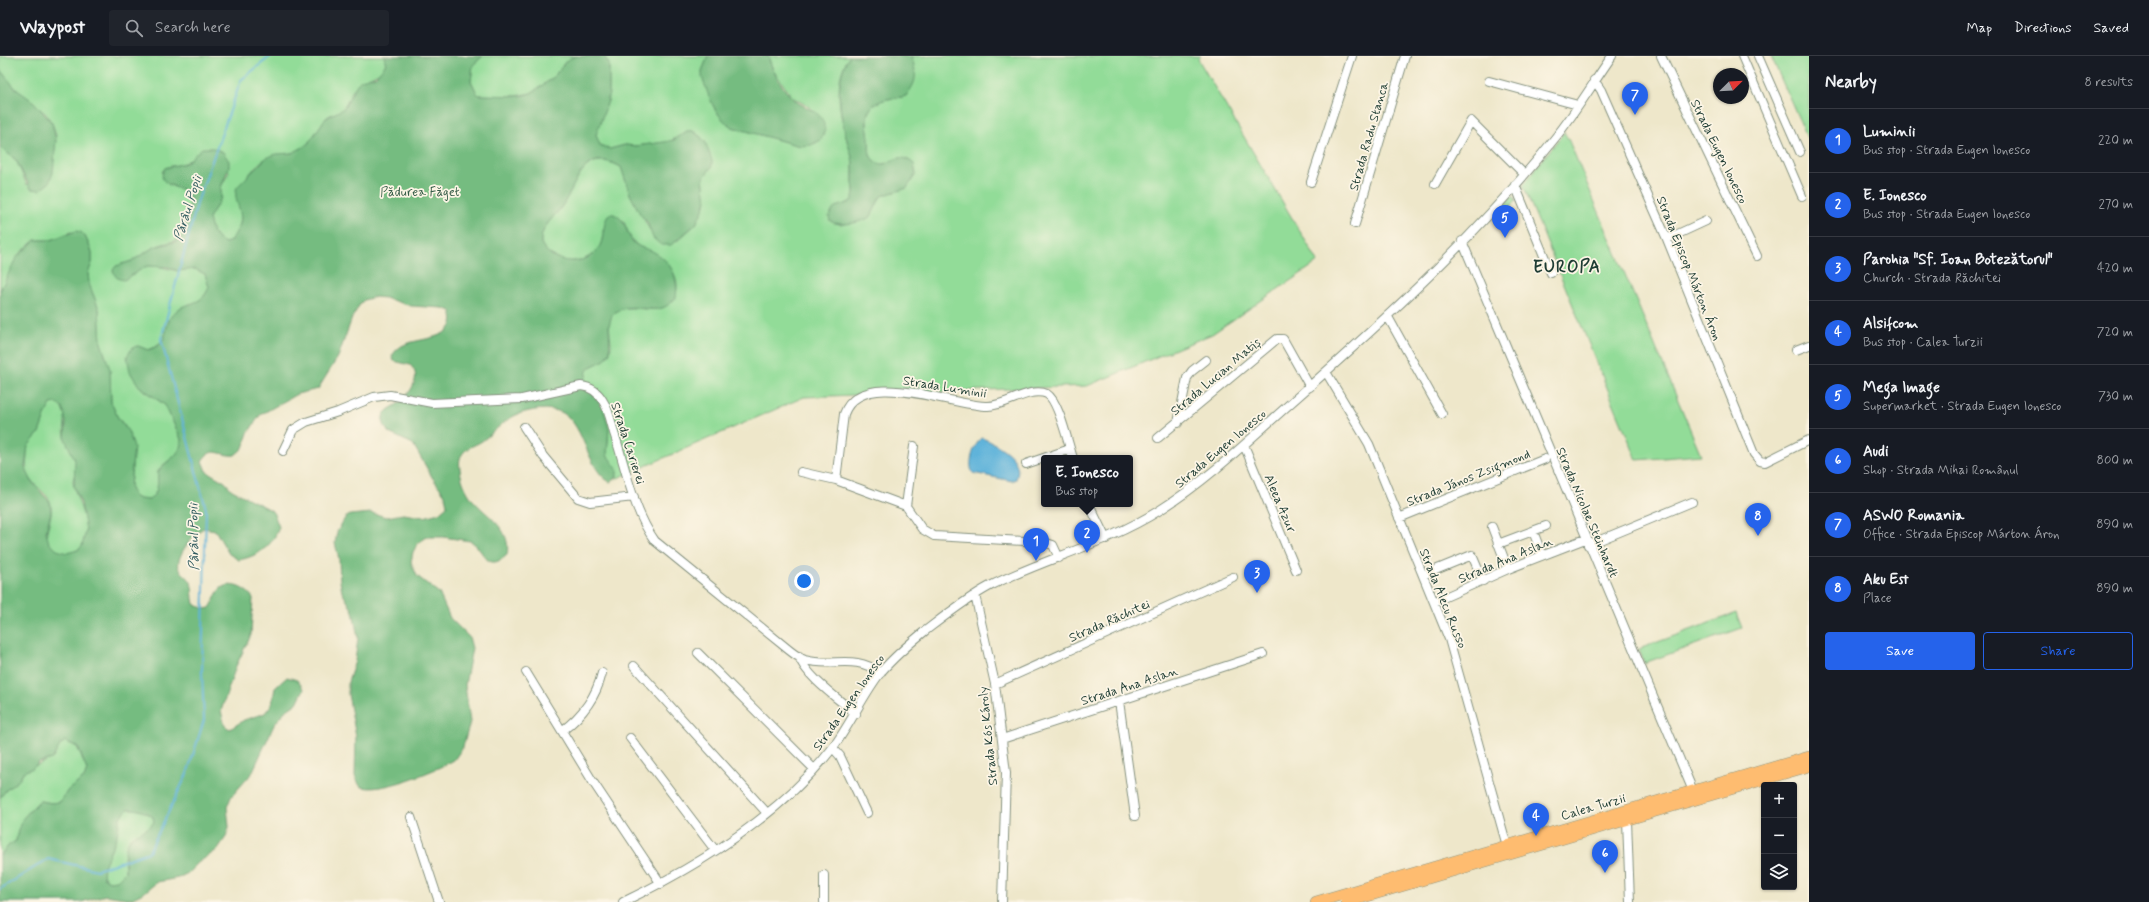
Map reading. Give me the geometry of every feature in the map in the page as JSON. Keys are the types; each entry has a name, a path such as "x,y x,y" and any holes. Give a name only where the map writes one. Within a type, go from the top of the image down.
{"main road":[{"name":"Calea Turzii","path":"1316,902 1809,757"},
{"name":"Calea Turzii","path":"1347,902 1809,766"}],"street":[{"path":"1311,182 1352,56"},
{"name":"Strada Radu Stanca","path":"1355,224 1405,56"},
{"name":"Strada Eugen Ionesco","path":"623,902 661,884 766,813 814,770 833,748 881,673 911,642 975,595 1004,580 1106,539 1159,511 1193,488 1244,445 1388,317 1462,241 1557,136 1594,80 1612,56"},
{"name":"Strada Eugen Ionesco","path":"1661,56 1757,256"},
{"path":"1742,56 1802,196"},
{"path":"1758,56 1800,152"},
{"name":"Strada Episcop Márton Áron","path":"1594,80 1601,90 1666,239 1754,454 1760,461 1765,462 1806,442"},
{"path":"1489,82 1578,105"},
{"path":"1435,184 1471,120 1524,174"},
{"path":"1514,185 1551,273"},
{"path":"1666,239 1706,221"},
{"name":"Strada Nicolae Steinhardt","path":"1462,241 1587,542 1693,791"},
{"path":"1388,317 1442,414"},
{"name":"Strada Lucian Matiș","path":"1158,438 1280,338 1310,387"},
{"path":"1796,350 1809,345"},
{"path":"1178,423 1187,378 1192,371 1206,360"},
{"name":"Strada Alecu Russo","path":"1326,372 1369,444 1458,664 1507,846"},
{"name":"Strada Carierei","path":"283,451 293,430 306,422 338,412 374,397 390,395 432,404 522,399 581,386 596,391 607,408 634,497 647,530 655,541 789,650 799,656 820,662 860,662 881,673"},
{"name":"Strada Luminii","path":"836,480 846,411 852,402 861,394 881,389 988,406 1032,393 1042,392 1050,396 1056,404 1072,455"},
{"path":"524,427 547,461 578,498 590,502 634,497"},
{"name":"Aleea Azur","path":"1244,445 1296,570"},
{"path":"906,506 914,446"},
{"path":"1052,455 1070,449"},
{"path":"1026,464 1041,459"},
{"name":"Strada János Zsigmond","path":"1399,518 1545,459"},
{"path":"802,472 836,480 906,506 922,529 934,536 1043,542 1053,546 1059,558"},
{"name":"Strada Ana Aslan","path":"1434,602 1542,555 1587,542 1692,502"},
{"path":"1090,507 1106,539"},
{"path":"1498,544 1546,526"},
{"path":"1492,527 1508,569"},
{"path":"1533,531 1542,555"},
{"path":"1423,575 1472,554 1482,581"},
{"name":"Strada Răchitei","path":"995,684 1233,577"},
{"name":"Strada Kós Károly","path":"975,595 995,684 1006,773 1002,902"},
{"path":"698,653 814,770"},
{"name":"Strada Ana Aslan","path":"1002,739 1120,702 1263,654"},
{"path":"799,656 801,664 856,714"},
{"path":"634,666 766,813"},
{"path":"526,672 562,731 661,884"},
{"path":"562,731 577,720 595,696 602,673"},
{"path":"1120,702 1136,816"},
{"path":"630,738 714,848"},
{"path":"833,748 840,756 867,813"},
{"path":"663,774 707,835 714,848"},
{"path":"411,817 439,902"},
{"path":"1627,820 1630,902"},
{"path":"824,875 824,902"}],"green space":[{"path":"0,56 384,56 384,67 381,71 357,85 343,109 327,117 307,145 298,151 273,156 263,160 249,175 243,183 240,225 233,239 226,243 222,242 216,237 212,230 209,218 221,198 221,187 229,172 218,150 211,148 202,149 189,160 182,164 165,168 162,172 169,185 185,191 190,200 183,236 174,241 157,246 136,259 121,264 137,271 147,266 157,266 178,271 195,269 205,274 209,287 206,294 198,301 184,306 175,312 168,323 161,343 148,350 138,346 130,372 143,390 165,405 181,439 179,450 158,471 158,484 155,494 149,500 139,499 134,496 130,486 133,458 125,426 118,418 111,402 110,374 101,343 99,309 89,284 88,273 92,263 92,252 85,236 71,232 51,240 35,240 19,254 0,291 0,147 16,160 27,185 54,156 56,134 52,123 46,114 16,89 0,70"},
{"name":"Pădurea Făget","path":"384,56 483,56 473,65 471,81 478,95 521,96 531,93 553,78 566,61 571,58 576,56 604,56 609,64 609,90 608,101 596,135 600,145 610,149 625,145 636,146 664,142 674,140 687,131 693,131 705,141 712,161 712,166 703,179 706,200 703,210 696,224 671,245 661,245 653,238 647,222 640,214 630,194 621,167 608,162 598,161 590,164 583,170 562,206 545,227 541,237 541,243 545,250 559,259 576,261 584,259 591,256 600,246 607,218 609,214 614,214 624,223 633,242 640,247 652,251 664,259 669,264 675,276 677,290 676,297 669,305 653,309 628,308 620,310 612,315 609,325 610,352 605,360 590,367 587,371 585,381 587,387 603,407 609,428 607,455 617,469 617,477 610,482 602,476 596,468 581,437 570,419 563,413 552,410 533,410 516,415 462,454 460,464 461,477 464,485 472,499 502,530 506,537 508,546 507,555 494,562 489,561 475,544 470,541 443,537 427,537 418,543 413,552 411,562 417,576 439,593 450,618 469,637 472,648 465,685 470,722 463,747 454,760 435,770 407,780 379,787 368,788 360,786 355,776 356,737 348,694 348,682 355,661 358,638 353,611 342,592 339,559 335,543 337,532 345,518 350,515 371,513 387,517 403,514 424,517 439,513 447,506 445,495 432,477 413,444 389,433 383,420 383,415 406,396 412,388 415,378 414,369 410,365 394,361 392,356 399,348 406,344 431,338 446,332 451,327 453,320 451,311 443,308 411,306 385,298 374,297 364,300 352,318 338,357 318,389 297,394 260,415 248,433 243,448 235,455 213,452 206,456 202,461 206,471 225,482 232,490 271,510 279,527 269,545 252,556 239,560 229,554 215,530 204,528 191,539 180,557 179,568 191,582 194,604 204,609 210,608 218,591 224,586 229,585 243,589 253,598 251,635 236,666 221,711 225,726 230,729 244,720 265,713 272,704 275,688 287,677 297,680 304,689 297,703 284,712 274,725 252,773 231,797 227,807 229,827 226,837 217,850 199,862 188,873 178,878 157,882 145,892 131,899 106,895 81,902 0,902 0,856 9,845 16,841 18,830 23,818 40,801 52,803 60,802 68,790 84,778 87,770 78,747 65,741 61,744 52,759 39,762 33,768 23,772 19,780 6,790 0,798 0,291 16,258 35,240 51,240 76,231 81,232 85,236 92,252 92,263 88,273 89,284 99,309 101,343 110,369 111,402 118,418 128,431 134,447 130,486 134,496 139,499 149,500 155,494 158,484 158,472 179,450 181,439 165,405 139,386 130,372 127,356 133,347 138,346 148,350 161,343 168,323 175,312 184,306 198,301 206,294 209,287 205,274 195,269 178,271 168,267 147,266 124,280 117,277 113,270 116,266 132,261 154,247 175,242 183,236 185,220 191,202 189,196 185,192 165,182 162,174 165,168 186,163 202,148 213,148 223,152 229,161 229,167 221,187 221,198 209,218 212,230 216,237 222,242 226,243 231,240 240,226 241,220 236,198 237,187 266,158 276,154 292,153 307,145 325,119 344,108 357,84 361,80 376,76 386,64","holes":["56,403 61,406 64,412 66,422 65,439 75,460 74,487 81,503 86,530 82,546 78,550 67,553 57,550 49,543 46,532 51,512 50,502 32,482 25,467 28,446 39,433 51,404","128,809 138,810 148,814 153,817 154,822 148,828 136,834 129,840 125,851 125,872 117,880 109,881 103,877 104,866 117,836 120,817"]},
{"path":"483,56 578,56 566,61 553,78 531,93 515,96 478,95 471,81 473,65"},
{"path":"604,56 708,56 702,71 706,87 716,112 732,127 800,146 816,143 824,135 811,108 792,97 773,70 768,56 850,56 840,79 839,92 842,119 853,160 854,192 850,202 835,208 840,225 861,221 871,216 881,196 907,188 914,164 902,158 885,164 874,161 870,155 867,117 868,113 878,102 886,99 906,96 914,65 911,56 1201,56 1198,59 1318,262 1212,334 1087,386 804,397 613,480 617,473 607,454 609,437 608,432 587,389 585,382 586,371 593,365 602,361 609,354 611,345 609,324 612,315 619,310 627,308 659,309 666,306 676,294 677,282 670,267 662,258 638,246 634,242 623,220 603,230 600,246 591,256 575,261 559,259 551,255 545,250 541,243 541,237 545,227 568,197 583,170 590,164 598,161 608,162 621,167 630,194 651,232 676,242 696,224 705,205 701,137 693,131 687,131 669,142 636,146 625,145 610,149 604,148 597,141 596,130 608,101 609,90 609,64"},
{"path":"708,56 768,56 775,74 791,97 815,112 821,118 824,123 825,130 821,140 811,145 800,146 732,127 716,111 702,77 702,71"},
{"path":"850,56 911,56 915,72 915,81 906,96 886,99 878,102 870,109 867,121 870,153 872,159 882,164 898,158 908,160 914,164 916,174 907,188 881,196 871,216 868,218 863,221 839,224 830,221 829,216 835,207 850,202 854,192 853,160 842,119 839,92 844,67"},
{"path":"1771,56 1809,56 1809,142"},
{"path":"0,70 16,89 34,102 52,123 56,140 53,173 49,183 40,190 31,189 16,160 0,147"},
{"path":"1564,132 1701,455 1637,460 1523,185"},
{"path":"1513,195 1516,201 1499,220 1494,215"},
{"path":"56,403 61,407 65,415 64,432 76,464 73,482 86,528 86,537 83,545 77,550 68,553 59,552 52,548 48,543 47,531 51,512 50,502 47,496 30,478 26,464 27,447 38,434 51,404"},
{"path":"1736,613 1742,628 1644,663 1639,649"},
{"path":"65,741 77,747 87,770 84,778 68,790 60,802 38,802 23,818 18,830 16,841 9,845 0,856 0,798 6,790 19,780 23,772 54,757 57,749"},
{"path":"128,809 138,810 148,814 153,817 154,822 149,828 130,838 124,857 125,872 117,880 109,881 103,876 103,868 114,843 120,817"}],"water":[{"path":"982,438 1002,448 1013,458 1017,465 1018,471 1016,479 1012,481 973,473 971,469 972,454 976,444"}],"waterway":[{"name":"Pârâul Popii","path":"0,889 48,859 97,870 149,852 187,774 204,720 202,672 206,509 161,339 198,200 241,80 271,56"}],"place":[{"name":"ASWO Romania","path":"1635,115"},
{"name":"Mega Image","path":"1505,238"},
{"name":"Aku Est","path":"1758,536"},
{"name":"E. Ionesco","path":"1087,553"},
{"name":"Luminii","path":"1036,561"},
{"name":"Parohia \"Sf. Ioan Botezătorul\"","path":"1257,593"},
{"name":"Alsifcom","path":"1536,836"},
{"name":"Audi","path":"1605,873"}],"district":[{"name":"EUROPA","path":"1567,266"}]}
